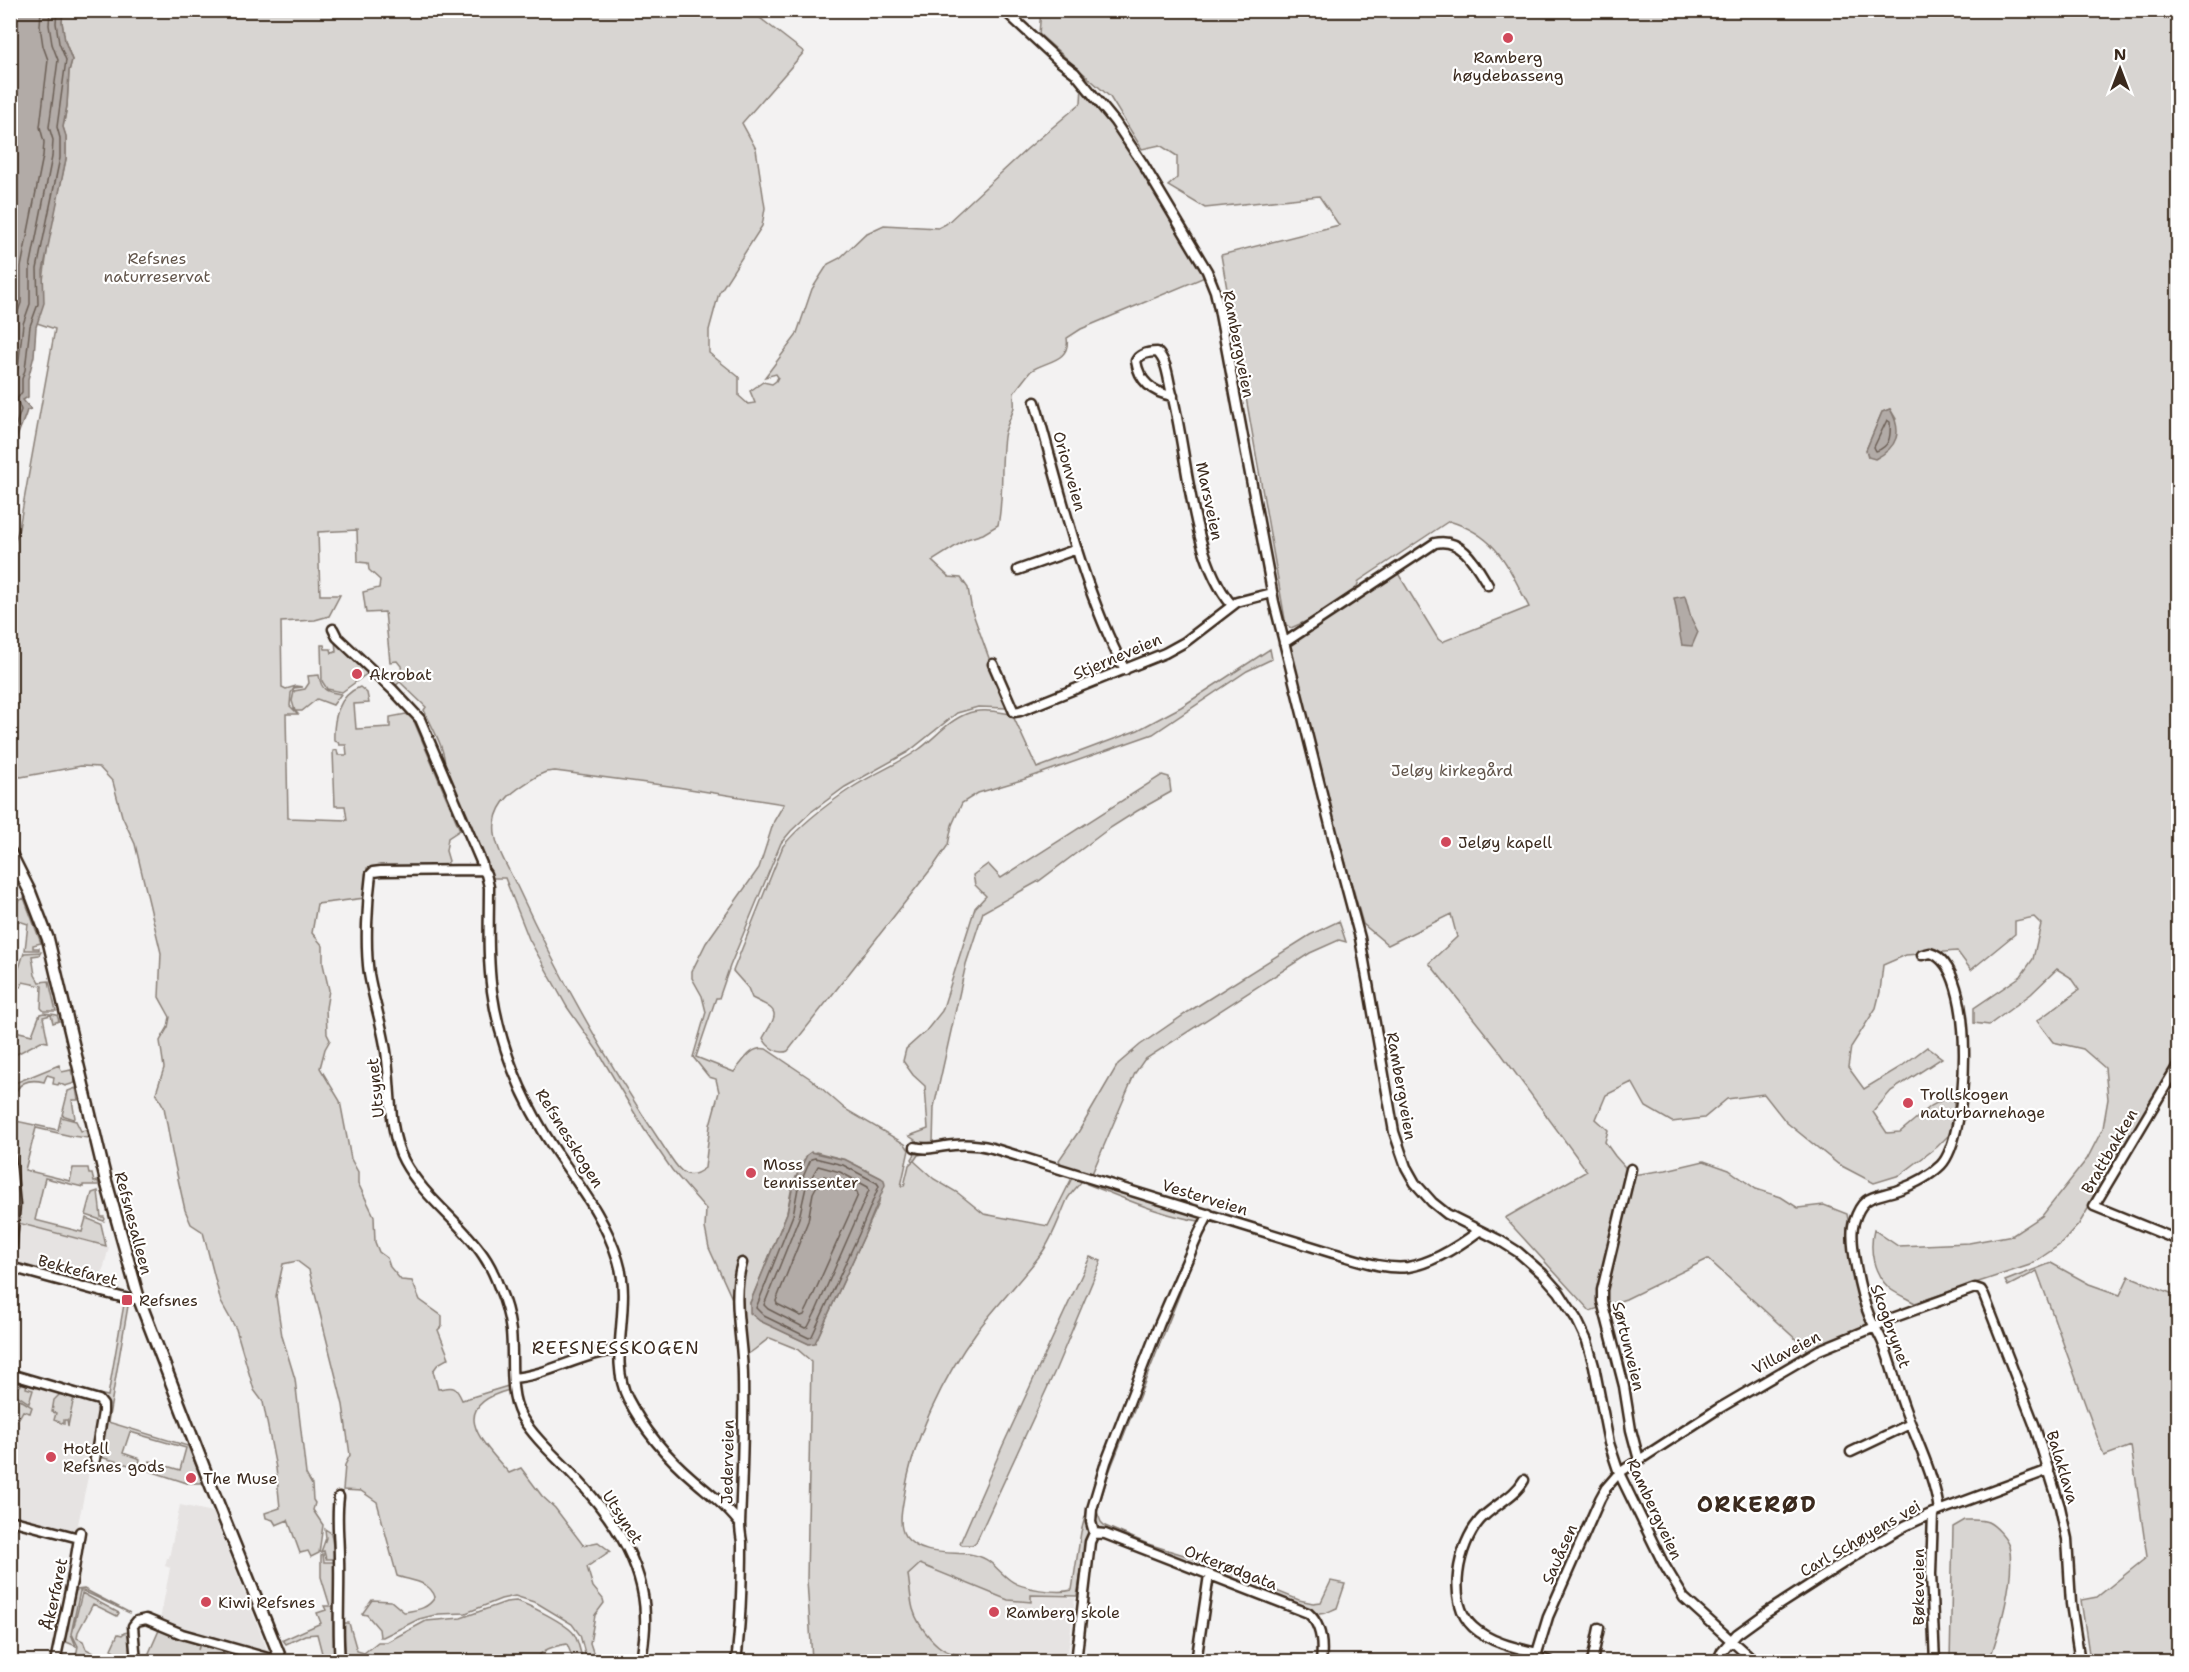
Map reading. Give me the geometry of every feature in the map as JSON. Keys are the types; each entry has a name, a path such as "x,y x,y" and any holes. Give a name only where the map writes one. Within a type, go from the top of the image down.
{"street":[{"name":"Rambergveien","path":"1004,10 1075,74 1101,104 1143,164 1211,279 1219,309 1272,593 1360,938 1399,1150 1415,1183 1432,1202 1447,1214 1508,1246 1535,1266 1559,1292 1577,1320 1594,1366 1609,1443 1620,1473 1680,1592 1689,1604 1755,1662"},
{"name":"Marsveien","path":"1173,396 1167,395 1140,378 1136,361 1138,357 1155,352 1161,355 1173,396 1202,542 1216,583 1232,606"},
{"name":"Orionveien","path":"1035,402 1077,549 1125,670"},
{"path":"1284,643 1436,543 1446,542 1460,547 1475,564 1488,585"},
{"path":"1018,570 1077,549"},
{"name":"Stjerneveien","path":"993,664 1014,712 1024,710 1177,647 1232,606 1249,598 1272,593"},
{"name":"Refsnesskogen","path":"333,629 337,637 410,706 420,719 486,874 489,886 489,954 492,992 503,1039 521,1088 543,1130 608,1231 619,1263 624,1291 620,1350 620,1373 624,1388 646,1428 674,1462 723,1504 740,1524"},
{"name":"Refsnesalleen","path":"10,852 30,892 48,939 106,1181 139,1299 213,1491 282,1660"},
{"name":"Utsynet","path":"483,870 373,872 370,879 368,962 384,1038 394,1123 403,1159 418,1183 470,1238 493,1273 509,1318 515,1397 522,1417 545,1446 598,1503 627,1547 636,1567 643,1593 646,1619 641,1662"},
{"name":"Skogbrynet","path":"1922,955 1930,953 1942,959 1956,984 1964,1043 1963,1084 1956,1128 1947,1157 1931,1173 1896,1191 1869,1197 1860,1207 1854,1221 1852,1237 1860,1287 1869,1316 1882,1341 1932,1481 1936,1512"},
{"name":"Brattbakken","path":"2178,1065 2094,1206 2178,1240"},
{"name":"Vesterveien","path":"915,1147 923,1149 955,1144 984,1146 1378,1265 1409,1267 1440,1256 1479,1231"},
{"name":"Bekkefaret","path":"10,1153 15,1205 10,1266 129,1299 139,1299"},
{"name":"Sørtunveien","path":"1631,1169 1602,1290 1602,1301 1624,1386 1631,1430 1639,1460"},
{"path":"1076,1662 1090,1542 1094,1533 1091,1522 1092,1509 1103,1470 1198,1233 1209,1214"},
{"name":"Jederveien","path":"736,1662 742,1540 740,1524 743,1363 738,1329 738,1289 742,1263"},
{"name":"Villaveien","path":"1620,1473 1763,1381 1819,1350 1887,1320 1965,1290 1975,1288 1981,1290"},
{"name":"Balaklava","path":"1981,1290 2015,1372 2049,1470 2067,1539 2072,1604 2080,1662"},
{"path":"513,1378 533,1375 594,1355 620,1350"},
{"path":"10,1374 99,1400 103,1412 95,1459"},
{"path":"1851,1452 1911,1424"},
{"name":"Carl Schøyens vei","path":"1717,1662 1722,1651 1737,1634 1856,1555 1936,1512 2049,1470"},
{"name":"Sauåsen","path":"1537,1653 1548,1617 1600,1499 1606,1488 1620,1473"},
{"path":"1524,1480 1515,1492 1486,1514 1475,1527 1462,1554 1458,1585 1464,1614 1476,1630 1513,1647 1537,1653 1537,1657 1551,1662"},
{"path":"339,1497 336,1525 339,1557 340,1662"},
{"name":"Bøkeveien","path":"1935,1662 1931,1574 1936,1512"},
{"name":"Åkerfaret","path":"10,1520 80,1535 55,1662"},
{"name":"Orkerødgata","path":"1094,1533 1105,1534 1308,1613 1318,1626 1321,1638 1321,1662"},
{"path":"1196,1662 1209,1575"},
{"path":"136,1662 133,1626 137,1621 146,1619 201,1640 282,1660"},
{"path":"1592,1662 1599,1628"}],"shaded area":[{"path":"18,1223 109,1247 99,1286 13,1263"},
{"name":"Hotell Refsnes gods","path":"10,1378 98,1404 100,1407 93,1453 75,1531 11,1516"},
{"path":"180,1505 213,1512 269,1654 181,1630 160,1620 170,1568 165,1566 169,1558"},
{"name":"Ramberg skole","path":"920,1564 1008,1600 1030,1602 1030,1595 1075,1598 1067,1661 944,1661 958,1654 953,1654 931,1642 913,1610 908,1575"}],"green space":[{"name":"Refsnes naturreservat","path":"642,10 653,18 658,11 751,11 804,52 742,123 756,149 765,208 762,226 719,293 709,330 709,353 739,377 739,396 748,404 755,403 750,391 763,382 772,384 776,381 778,377 776,374 765,377 796,336 812,289 828,264 840,258 865,234 884,225 938,228 946,224 1081,103 1082,85 1129,147 1205,277 1081,329 1067,338 1065,352 1061,356 1031,371 1014,393 1014,407 1005,433 998,525 983,534 967,539 932,561 949,577 961,578 968,588 972,611 1007,708 978,707 957,713 908,752 845,787 811,812 791,831 781,843 719,998 716,998 696,1057 734,1072 752,1052 761,1048 766,1049 811,1079 845,1109 905,1144 909,1150 901,1186 904,1186 909,1165 915,1154 940,1148 940,1151 918,1155 914,1161 934,1179 958,1193 984,1214 1048,1226 1073,1176 1083,1179 1067,1200 1041,1254 977,1331 953,1368 922,1432 908,1476 902,1507 903,1532 918,1547 943,1553 976,1555 1022,1586 1049,1591 1072,1590 1081,1532 1098,1469 1196,1226 1199,1226 1140,1367 1089,1528 1077,1596 1031,1595 1031,1602 1008,1600 920,1564 908,1575 912,1605 916,1616 924,1631 937,1645 951,1653 959,1654 958,1656 944,1662 786,1661 812,1660 807,1580 811,1361 797,1349 770,1338 745,1355 734,1303 709,1248 705,1228 706,1209 672,1170 644,1129 599,1053 567,1007 529,939 505,878 493,878 444,767 445,761 438,738 424,710 426,707 400,682 395,686 392,683 391,675 402,673 401,666 397,661 390,662 385,612 366,613 363,592 379,588 380,580 369,570 368,563 358,562 357,530 318,532 320,595 340,595 329,616 315,620 281,622 282,687 286,689 296,686 303,687 294,688 291,693 290,706 298,714 286,714 288,818 347,820 345,806 335,806 333,751 337,750 338,755 347,755 346,745 339,745 334,741 335,725 342,702 360,687 367,693 369,703 354,704 356,729 390,727 390,717 406,714 413,719 460,830 448,838 446,851 449,861 443,867 367,868 365,898 317,904 312,933 323,946 323,964 329,990 326,1008 327,1034 330,1040 320,1068 340,1101 351,1159 358,1172 358,1183 374,1216 375,1242 379,1252 387,1258 390,1267 401,1280 412,1281 420,1300 442,1316 442,1326 438,1330 449,1358 438,1364 433,1371 438,1389 453,1388 462,1400 508,1386 509,1390 490,1397 479,1406 474,1416 475,1426 481,1438 509,1473 521,1468 583,1545 598,1542 610,1551 587,1567 593,1587 604,1603 595,1615 590,1643 596,1661 587,1661 580,1635 572,1624 537,1603 515,1596 466,1613 439,1614 419,1619 383,1637 380,1637 379,1629 367,1615 362,1614 372,1600 391,1601 404,1612 418,1610 435,1597 433,1592 424,1585 397,1576 377,1502 361,1491 343,1490 345,1465 350,1455 343,1405 309,1270 297,1261 283,1264 276,1296 282,1336 295,1379 306,1474 312,1485 315,1503 313,1510 323,1525 319,1553 311,1557 308,1551 300,1553 288,1520 276,1525 273,1520 266,1518 265,1513 280,1508 276,1468 263,1402 254,1390 236,1329 221,1302 203,1232 191,1224 185,1210 164,1107 156,1093 164,1068 160,1041 168,1027 170,1017 159,997 161,953 135,844 122,816 113,782 99,767 81,766 21,777 11,775 11,554 19,528 55,329 37,323 49,238 66,159 66,137 63,127 72,60 65,41 63,11","holes":["555,771 784,804 774,821 759,868 706,943 692,971 692,978 702,996 706,1012 693,1057 709,1077 716,1079 719,1092 710,1125 705,1168 698,1173 687,1174 679,1168 626,1088 568,989 498,847 495,823 505,800 539,775","816,1152 846,1160 881,1178 879,1203 817,1339 809,1344 761,1321 750,1303 787,1213 792,1186 807,1155"]},
{"name":"Jeløy kirkegård","path":"1041,10 2178,11 2178,1057 2079,1224 2061,1244 2030,1265 1915,1303 1892,1290 1884,1282 1876,1268 1872,1253 1874,1230 1898,1246 1969,1243 2013,1235 2042,1216 2087,1159 2103,1128 2108,1099 2105,1068 2083,1049 2053,1042 2037,1021 2079,990 2070,977 2057,969 2031,994 1989,1025 1974,1023 1974,1008 2021,976 2033,959 2041,924 2034,917 2015,921 2015,934 1971,970 1957,951 1906,955 1883,965 1876,1008 1851,1047 1848,1067 1864,1089 1902,1066 1927,1047 1942,1058 1891,1091 1873,1112 1887,1133 1900,1132 1931,1106 1953,1094 1956,1128 1937,1147 1900,1175 1874,1183 1838,1164 1786,1122 1764,1094 1727,1099 1704,1118 1672,1122 1646,1107 1632,1082 1606,1095 1596,1119 1608,1130 1605,1142 1632,1175 1704,1161 1729,1170 1756,1189 1781,1197 1798,1208 1824,1205 1847,1214 1867,1326 1812,1354 1708,1259 1626,1299 1590,1311 1505,1218 1587,1171 1497,1048 1429,963 1457,937 1451,914 1388,945 1363,924 1324,786 1290,646 1291,642 1396,570 1442,642 1529,607 1507,565 1490,544 1466,527 1449,521 1359,581 1356,589 1309,620 1291,628 1286,625 1221,255 1339,225 1319,196 1205,208 1168,186 1177,178 1177,156 1160,145 1142,149 1110,97 1039,34","holes":["1890,409 1896,419 1866,450 1882,412"]},
{"path":"335,640 368,673 342,692 327,689 322,681 321,645 324,645 325,649 331,649 332,653 336,652"},
{"path":"1270,649 1272,659 1247,671 1153,734 978,793 962,803 952,825 948,845 935,864 788,1051 777,1051 765,1041 763,1038 772,1023 774,1014 768,1006 752,998 748,988 733,971 783,846 823,808 858,784 924,746 953,721 966,714 983,711 1012,714 1037,768 1138,730 1181,707"},
{"path":"319,675 325,689 341,694 333,705 317,699 302,711 295,711 292,701 294,691 305,689 309,683 308,676"},
{"path":"1162,775 1169,777 1171,792 1107,830 1039,881 983,912 966,964 934,1107 933,1144 921,1144 909,1136 928,1129 925,1086 903,1061 906,1049 926,1031 942,1011 975,908 986,896 975,885 973,875 988,864 1001,878"},
{"path":"24,898 41,943 33,945 33,948 39,948 39,950 25,950 28,924 11,921 11,905"},
{"path":"1339,921 1346,942 1339,940 1310,953 1144,1060 1135,1073 1091,1176 1062,1168 1059,1160 1079,1131 1118,1064 1140,1045 1188,1012 1310,935"},
{"path":"41,952 39,955 32,956 35,975 39,982 49,981 56,1011 44,1011 41,1008 42,986 23,982 21,987 11,984 11,974 19,968 24,953"},
{"path":"40,1014 57,1015 59,1021 53,1023 51,1015 43,1017 48,1042 41,1041 15,1055 11,1049 11,1030 32,1035"},
{"path":"59,1065 62,1072 71,1070 75,1083 65,1086 59,1083 58,1085 53,1084 54,1077 47,1075 44,1082 27,1081 17,1089 14,1095 11,1120 58,1130 61,1117 76,1121 81,1131 86,1130 88,1138 36,1128 25,1170 70,1181 73,1168 88,1168 94,1182 98,1181 99,1185 83,1185 83,1187 45,1178 35,1220 82,1232 86,1218 101,1224 106,1246 18,1223 18,1177 11,1132 10,1085"},
{"path":"76,1088 78,1100 72,1100 74,1119 62,1115 68,1091"},
{"path":"1090,1181 1201,1216 1201,1219 1199,1221 1156,1210 1087,1184"},
{"path":"98,1191 101,1217 104,1217 104,1221 86,1215 92,1193"},
{"path":"1090,1257 1101,1261 1055,1371 976,1542 972,1545 962,1545 960,1543 1003,1445"},
{"path":"2051,1263 2089,1284 2120,1295 2129,1276 2178,1296 2178,1661 2088,1661 2090,1660 2081,1600 2097,1597 2147,1557 2131,1446 2104,1456 2037,1271 2008,1286 2005,1281"},
{"path":"1184,1272 1188,1273 1108,1475 1097,1512 1101,1522 1105,1526 1148,1544 1197,1559 1299,1600 1321,1602 1331,1581 1345,1584 1337,1608 1317,1614 1098,1528 1093,1520 1103,1477"},
{"path":"124,1304 128,1306 108,1422 188,1446 203,1483 188,1483 194,1479 195,1474 190,1476 187,1483 150,1471 150,1461 180,1470 186,1448 130,1432 123,1453 140,1459 139,1466 104,1458 100,1454 106,1403 98,1394 108,1396"},
{"path":"23,1382 27,1383 26,1388 33,1390 29,1403 11,1391 10,1384 20,1386"},
{"path":"61,1393 74,1397 68,1426 67,1420 64,1420 64,1424 54,1420 56,1413 52,1412 54,1400"},
{"path":"16,1397 32,1407 30,1413 23,1411 19,1418 11,1421 11,1413"},
{"path":"1965,1520 1988,1522 2001,1532 2009,1546 2011,1558 2008,1588 2002,1620 1989,1661 1950,1661 1953,1527"},
{"path":"325,1529 331,1533 335,1559 326,1559 324,1551 321,1552 326,1538"},
{"path":"323,1554 324,1562 336,1562 336,1661 324,1661 317,1634 305,1635 286,1644 283,1640 321,1623 317,1613 326,1610 324,1606 330,1606 321,1577 321,1555"},
{"path":"84,1589 130,1613 80,1591 71,1634 76,1646 64,1641 75,1592"},
{"path":"82,1593 119,1613 117,1616 93,1604 77,1638 83,1641 86,1649 96,1654 93,1661 75,1661 78,1646 72,1634"},
{"path":"516,1601 547,1615 570,1630 577,1640 583,1661 574,1661 567,1644 544,1651 536,1661 346,1661 343,1623 349,1623 357,1651 364,1653 378,1642 387,1642 426,1621 461,1618 506,1602"},
{"path":"160,1628 200,1642 198,1650 201,1642 267,1662 145,1662"},
{"path":"128,1632 131,1655 126,1656 123,1661 111,1655 114,1651 111,1649 118,1634"}],"water":[{"path":"10,11 63,11 65,41 72,60 63,127 66,136 66,159 43,271 44,303 36,327 34,356 28,379 28,397 23,400 31,409 27,410 18,436 17,451 12,454 16,462 10,462"},
{"path":"1890,409 1896,425 1896,438 1883,454 1875,459 1868,457 1866,450 1882,412"},
{"path":"1685,596 1691,618 1698,632 1692,646 1682,645 1674,598"},
{"path":"811,1152 846,1160 881,1178 885,1185 815,1343 809,1344 760,1321 750,1313 750,1303 787,1213 794,1181 807,1155"}],"place":[{"name":"Ramberg høydebasseng","path":"1508,38"},
{"name":"Akrobat","path":"357,674"},
{"name":"Jeløy kapell","path":"1446,842"},
{"name":"Trollskogen naturbarnehage","path":"1908,1103"},
{"name":"Moss tennissenter","path":"751,1173"},
{"name":"Refsnes","path":"127,1300"},
{"name":"Hotell Refsnes gods","path":"51,1457"},
{"name":"The Muse","path":"191,1478"},
{"name":"Kiwi Refsnes","path":"206,1602"},
{"name":"Ramberg skole","path":"994,1612"}],"district":[{"name":"REFSNESSKOGEN","path":"616,1348"},
{"name":"ORKERØD","path":"1757,1504"}]}
